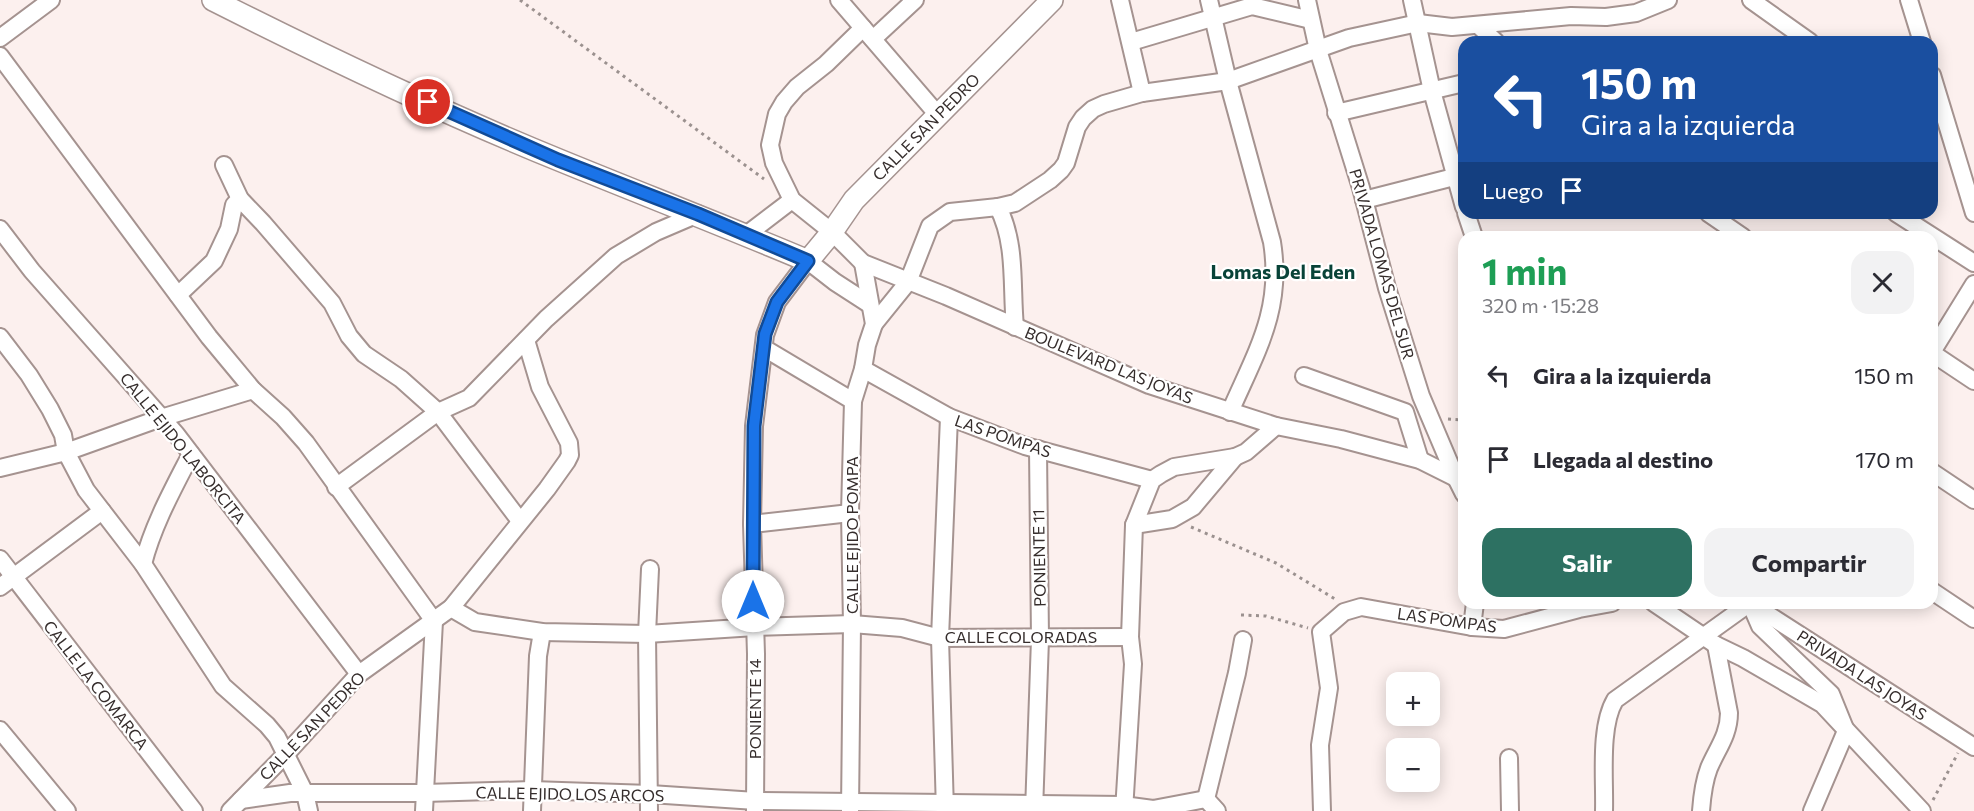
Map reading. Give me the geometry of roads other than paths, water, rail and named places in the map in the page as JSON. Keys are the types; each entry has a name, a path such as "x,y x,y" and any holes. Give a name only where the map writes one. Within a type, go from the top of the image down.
{"street":[{"path":"0,38 51,0"},
{"path":"213,0 318,53 536,150 698,214 808,261 869,304"},
{"path":"838,0 938,115"},
{"path":"874,324 863,263 832,232 792,200 774,163 770,145 777,114 797,87 915,0"},
{"name":"CALLE SAN PEDRO","path":"808,261 855,200 1052,0"},
{"path":"1120,0 1142,93"},
{"path":"1209,0 1276,266 1274,296 1269,320 1230,412"},
{"name":"PRIVADA LOMAS DEL SUR","path":"1307,0 1336,113 1421,396 1458,477"},
{"path":"1412,0 1432,91 1458,189"},
{"path":"874,324 908,282 930,226 950,212 1015,203 1050,180 1066,163 1077,127 1093,109 1142,93 1228,81 1349,38 1418,23 1452,27 1571,16 1606,16 1636,13 1668,0"},
{"path":"1751,0 1802,36"},
{"path":"1909,0 1920,36"},
{"path":"1131,42 1252,6 1311,20"},
{"path":"1478,25 1490,36"},
{"path":"0,56 209,337 253,390 283,417 306,443 434,621 424,811"},
{"path":"1336,113 1458,84"},
{"path":"1938,95 1974,213"},
{"path":"1938,124 1949,131"},
{"path":"224,165 240,199 332,303 349,336 364,354 401,379 438,412 520,521"},
{"path":"1364,200 1454,177"},
{"path":"178,295 214,261 229,229 234,205 240,199"},
{"path":"746,235 792,200"},
{"path":"998,207 1005,220 1012,249 1012,297 1015,327"},
{"path":"336,487 438,412 469,398 526,340 616,256 656,232 698,214"},
{"path":"1717,219 1734,231"},
{"path":"1905,219 1924,231"},
{"name":"CALLE EJIDO LABORCITA","path":"0,229 32,271 191,454 359,674"},
{"path":"1938,240 1974,263"},
{"name":"PONIENTE 14","path":"756,806 752,524 754,426 765,334 777,302 808,261"},
{"name":"BOULEVARD LAS JOYAS","path":"863,263 1149,385 1275,426 1341,439 1420,460 1458,479"},
{"path":"1938,343 1974,284"},
{"name":"CALLE EJIDO POMPA","path":"850,806 852,624 850,513 853,401 874,324"},
{"path":"0,337 29,375 50,409 63,435 66,452 74,471 143,564 223,686 267,725 277,737 305,793 309,811"},
{"name":"CALLE SAN PEDRO","path":"236,806 359,674 451,608 567,461 570,455 569,444 540,387 526,340"},
{"path":"764,348 853,401"},
{"path":"1938,357 1974,381"},
{"name":"LAS POMPAS","path":"863,369 949,417 1025,446 1152,480"},
{"path":"1304,376 1406,412 1431,418"},
{"path":"0,468 66,452 161,418 253,390"},
{"path":"1406,412 1420,460"},
{"path":"945,807 940,638 949,417"},
{"path":"1123,808 1133,664 1130,637 1134,525 1152,480 1174,467 1235,457 1246,452 1275,426"},
{"name":"PONIENTE 11","path":"1034,807 1040,639 1038,449"},
{"path":"143,564 159,518 191,454"},
{"path":"1134,525 1172,519 1193,507 1235,457"},
{"path":"1938,476 1974,500"},
{"path":"7,582 102,511"},
{"path":"752,524 850,513"},
{"name":"CALLE LA COMARCA","path":"0,559 7,582 194,811"},
{"path":"649,811 647,634 650,569"},
{"path":"1938,595 1974,619"},
{"name":"LAS POMPAS","path":"1322,811 1320,745 1329,688 1321,632 1338,617 1352,609 1370,607 1472,627 1504,629 1579,609"},
{"name":"CALLE COLORADAS","path":"451,608 475,622 542,632 647,634 852,624 918,631 940,638 1130,637"},
{"path":"1472,627 1474,609"},
{"path":"1663,609 1709,640 1797,688 1822,705 1846,731 1927,806"},
{"path":"1604,811 1608,718 1616,700 1681,652 1709,640 1743,609"},
{"path":"1753,609 1760,626 1831,694 1846,731 1812,811"},
{"name":"PRIVADA LAS JOYAS","path":"1759,609 1969,744"},
{"path":"1680,621 1681,652"},
{"path":"532,811 538,656 542,632"},
{"path":"1212,805 1243,640"},
{"path":"1701,811 1709,768 1726,735 1729,724 1729,713 1709,640"},
{"path":"0,730 67,811"},
{"path":"1509,758 1510,811"},
{"name":"CALLE EJIDO LOS ARCOS","path":"236,806 290,793 532,790 650,794 756,806 1152,809 1212,805"}],"district":[{"name":"Lomas Del Eden","path":"1283,272"}]}
